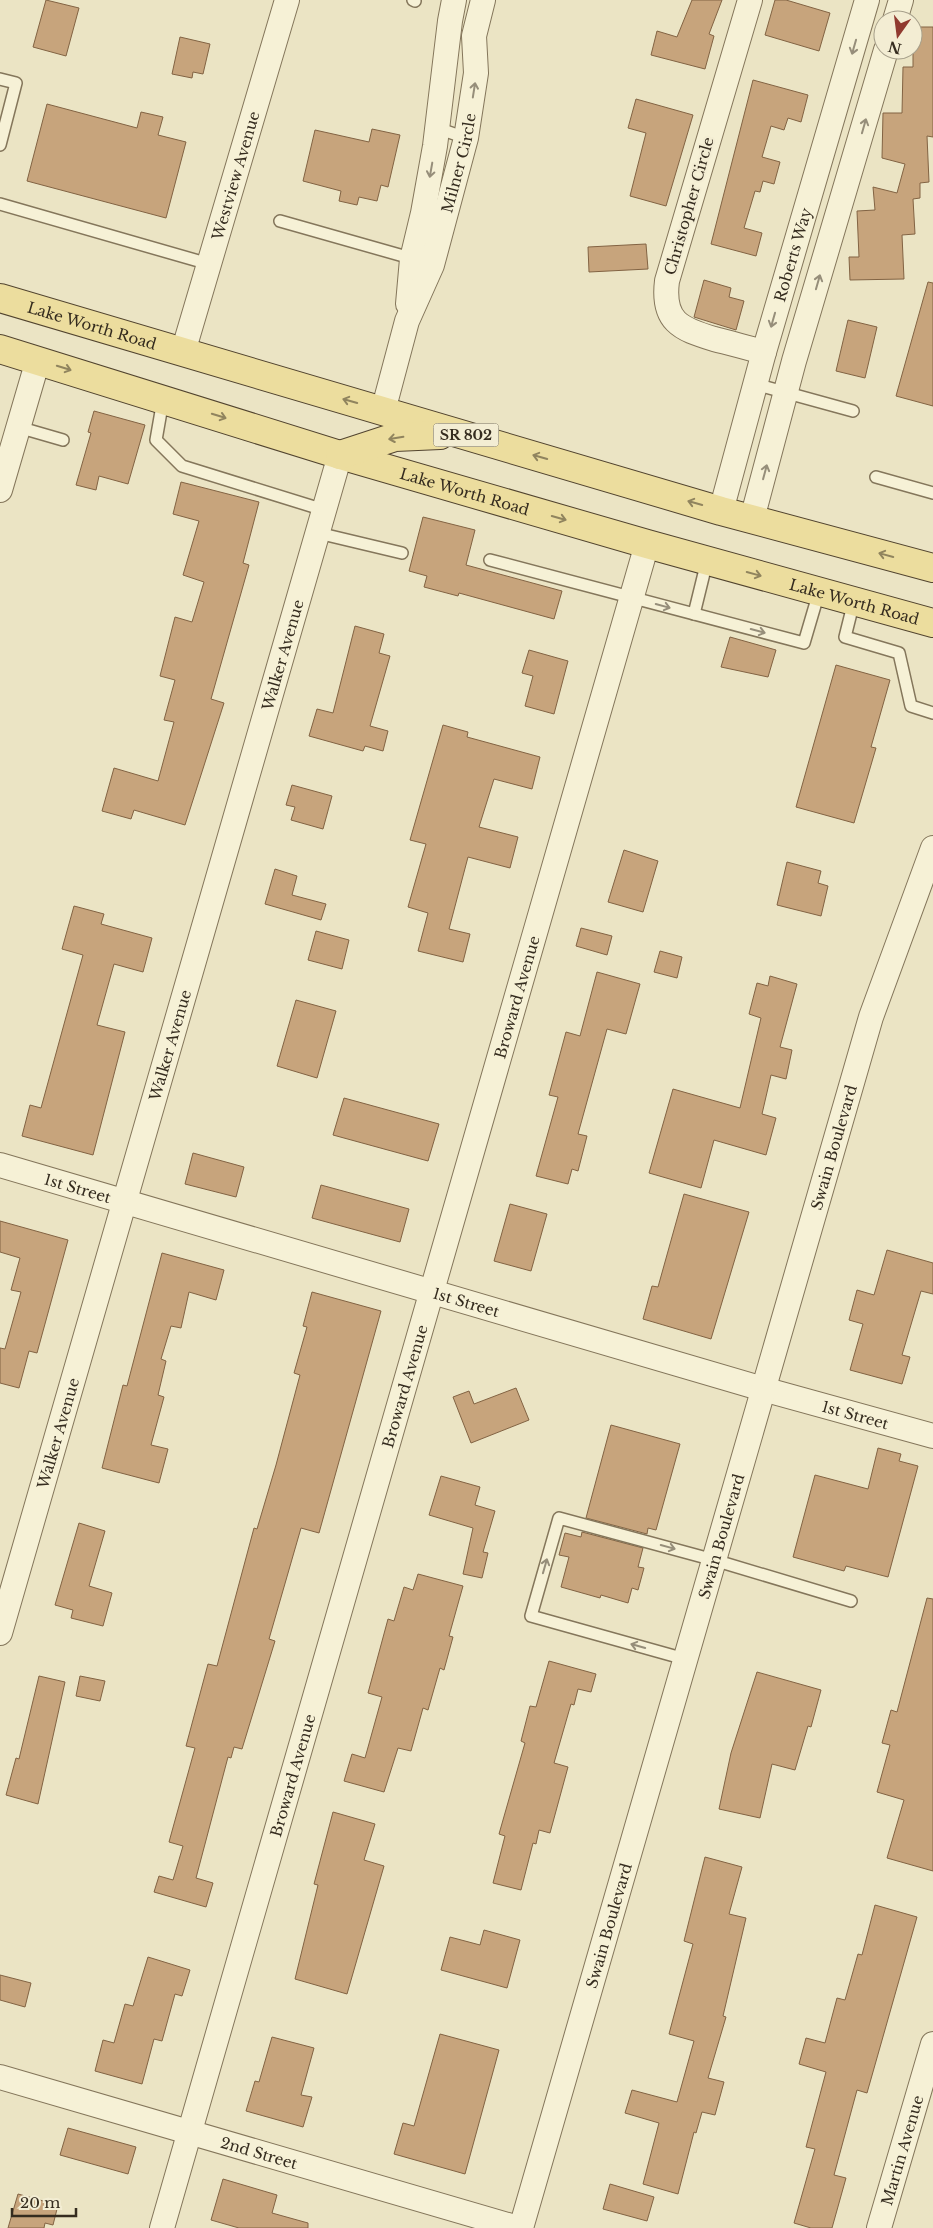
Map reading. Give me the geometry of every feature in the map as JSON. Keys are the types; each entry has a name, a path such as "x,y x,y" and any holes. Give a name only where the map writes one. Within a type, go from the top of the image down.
{"main road":[{"name":"Lake Worth Road","path":"0,298 721,511 933,568"},
{"name":"Lake Worth Road","path":"0,349 340,455 707,561 933,623"},
{"path":"340,455 395,437 462,434"}],"street":[{"name":"Westview Avenue","path":"183,352 287,0"},
{"name":"Milner Circle","path":"422,262 423,213 437,128 454,0"},
{"name":"Milner Circle","path":"383,411 422,262 466,138 476,73 474,36 483,0"},
{"name":"Christopher Circle","path":"750,0 666,281 665,295 668,310 676,322 687,331 764,352"},
{"name":"Roberts Way","path":"721,511 764,352 867,0"},
{"path":"752,519 786,393 883,60"},
{"path":"0,490 38,360"},
{"name":"Walker Avenue","path":"0,1634 340,455"},
{"name":"Broward Avenue","path":"162,2228 647,544"},
{"name":"Swain Boulevard","path":"519,2228 871,1017 933,848"},
{"name":"1st Street","path":"0,1165 763,1389 933,1436"},
{"name":"Martin Avenue","path":"879,2228 933,2044"},
{"name":"2nd Street","path":"0,2077 519,2228"}],"lane":[{"path":"0,78 16,83 0,145"},
{"path":"437,128 466,138"},
{"path":"0,204 209,264"},
{"path":"280,221 422,262"},
{"path":"755,384 853,411"},
{"path":"164,399 156,440 182,466 324,510"},
{"path":"18,428 62,440"},
{"path":"876,477 933,493"},
{"path":"318,533 402,553"},
{"path":"490,560 804,643 819,592"},
{"path":"694,614 707,561"},
{"path":"854,601 844,638 899,653 911,706 933,713"},
{"path":"685,1659 531,1616 559,1518 714,1560 851,1601"}],"building":[{"path":"46,0 79,8 66,56 33,47"},
{"path":"692,0 722,0 709,34 714,36 705,69 651,55 657,31 677,37"},
{"path":"775,0 786,0 830,13 819,51 765,35"},
{"path":"923,27 933,27 933,137 927,136 929,182 920,183 920,198 913,199 915,234 902,235 904,279 850,280 849,257 859,257 857,211 875,210 873,187 897,193 905,164 882,158 883,113 902,113 903,67 913,67 913,60 923,60"},
{"path":"180,37 210,44 203,74 193,72 192,78 172,74"},
{"path":"753,80 808,95 801,122 788,118 784,130 771,126 762,157 780,162 774,184 763,181 760,192 755,191 744,228 762,233 756,256 711,244"},
{"path":"636,99 693,115 666,206 630,196 646,133 628,128"},
{"path":"47,104 137,128 141,112 163,117 158,135 186,142 166,218 27,181"},
{"path":"372,129 400,135 388,187 381,185 377,201 359,197 357,205 339,201 341,191 303,181 315,130 369,142"},
{"path":"646,244 648,269 589,272 588,247"},
{"path":"704,280 731,288 729,297 744,301 736,330 694,317"},
{"path":"928,282 933,283 933,406 896,396"},
{"path":"848,320 877,327 865,378 836,371"},
{"path":"94,411 145,425 128,484 99,476 96,490 76,485 91,433 88,432"},
{"path":"181,482 259,502 243,563 249,565 211,699 224,703 185,825 134,810 131,819 102,811 114,768 158,781 174,722 164,720 175,680 160,676 175,617 192,622 204,582 183,575 199,521 173,514"},
{"path":"423,517 475,530 466,565 562,591 554,619 459,593 458,596 424,587 427,576 409,571"},
{"path":"355,626 384,634 379,653 390,656 370,726 388,731 383,751 365,746 363,751 309,736 317,709 333,713"},
{"path":"730,637 776,650 768,677 721,667"},
{"path":"529,650 568,661 554,714 525,706 533,676 522,673"},
{"path":"836,665 890,680 871,747 876,748 854,823 796,807"},
{"path":"443,725 468,732 467,737 540,757 532,789 494,779 479,827 518,837 510,868 468,857 449,929 470,934 463,962 418,951 428,913 408,907 426,844 410,840"},
{"path":"292,785 332,796 323,829 291,820 295,807 286,805"},
{"path":"624,850 658,861 643,912 608,902"},
{"path":"787,862 821,871 818,883 828,886 821,916 777,905"},
{"path":"275,869 297,876 292,895 326,904 321,920 265,904"},
{"path":"74,906 104,914 101,924 152,938 143,972 114,964 97,1025 125,1032 93,1155 22,1136 30,1105 41,1108 83,955 62,949"},
{"path":"581,928 612,936 607,955 576,946"},
{"path":"316,931 349,940 342,969 308,960"},
{"path":"660,951 682,957 677,978 654,972"},
{"path":"597,972 640,984 626,1034 607,1029 578,1134 587,1136 578,1171 572,1169 568,1184 536,1176 558,1097 549,1095 566,1032 580,1036"},
{"path":"770,976 797,984 780,1047 792,1050 786,1079 771,1075 762,1114 776,1118 766,1155 714,1140 701,1188 649,1173 673,1089 740,1108 761,1018 749,1014 757,983 768,986"},
{"path":"296,1000 336,1011 317,1078 277,1066"},
{"path":"344,1098 439,1124 428,1161 333,1135"},
{"path":"193,1153 244,1167 236,1197 185,1184"},
{"path":"321,1185 409,1209 400,1242 312,1218"},
{"path":"684,1194 749,1212 711,1339 643,1319 652,1286 658,1287"},
{"path":"510,1204 547,1214 531,1271 494,1261"},
{"path":"0,1221 68,1240 37,1353 29,1351 19,1388 0,1383 0,1348 5,1349 21,1292 11,1290 20,1258 0,1252"},
{"path":"887,1250 933,1263 933,1294 921,1291 902,1355 910,1357 902,1384 850,1370 863,1324 849,1320 857,1290 874,1295"},
{"path":"162,1253 224,1270 216,1300 189,1292 181,1328 171,1326 161,1359 166,1361 158,1395 164,1397 151,1445 168,1449 159,1483 102,1468 123,1385 127,1386"},
{"path":"312,1292 381,1311 319,1533 301,1528 269,1639 275,1641 242,1749 234,1747 231,1758 228,1757 196,1878 213,1883 206,1907 154,1892 159,1876 173,1880 183,1846 169,1842 195,1748 186,1746 208,1664 217,1666 254,1528 257,1529 276,1465 300,1375 294,1373 307,1327 303,1326"},
{"path":"516,1388 529,1420 471,1443 453,1397 469,1391 474,1404"},
{"path":"611,1425 680,1444 656,1530 648,1528 647,1534 586,1518"},
{"path":"878,1448 901,1454 899,1461 918,1466 888,1577 846,1566 844,1571 793,1557 815,1475 868,1489"},
{"path":"441,1476 480,1487 475,1505 495,1511 483,1552 488,1553 482,1578 463,1574 473,1528 429,1515"},
{"path":"79,1523 105,1531 89,1586 112,1593 103,1626 71,1618 73,1610 55,1605"},
{"path":"582,1532 643,1548 638,1567 644,1568 638,1590 632,1588 628,1603 601,1595 600,1598 561,1587 569,1557 559,1555 565,1533 581,1537"},
{"path":"418,1574 463,1586 449,1636 453,1637 444,1670 440,1668 428,1710 423,1708 411,1751 398,1748 384,1792 344,1781 352,1754 365,1758 382,1697 368,1693 388,1619 394,1621 404,1587 413,1590"},
{"path":"927,1598 933,1599 933,1871 887,1858 904,1800 877,1792 890,1745 882,1743 891,1710 897,1712"},
{"path":"549,1661 596,1674 591,1692 578,1689 574,1705 571,1704 554,1763 568,1767 550,1833 539,1830 536,1844 533,1843 521,1890 493,1883 505,1836 499,1834 525,1743 521,1741 530,1706 536,1707"},
{"path":"757,1672 821,1690 811,1727 808,1726 795,1770 772,1764 760,1818 719,1809 731,1753"},
{"path":"39,1676 65,1682 38,1804 6,1795 16,1758 19,1759"},
{"path":"80,1676 105,1681 100,1701 76,1696"},
{"path":"333,1812 375,1824 364,1860 384,1866 347,1994 295,1979 318,1885 314,1884"},
{"path":"705,1857 742,1867 729,1914 746,1918 723,2016 726,2017 708,2078 724,2082 715,2115 702,2112 696,2133 694,2132 678,2194 643,2184 659,2123 625,2113 632,2090 677,2102 694,2041 669,2034 693,1944 684,1941"},
{"path":"875,1905 917,1917 867,2093 857,2090 834,2175 846,2178 832,2228 811,2228 794,2223 815,2149 806,2147 826,2072 799,2064 806,2038 825,2043 837,1998 845,2000 858,1954 862,1955"},
{"path":"484,1930 520,1940 507,1988 441,1970 450,1937 480,1945"},
{"path":"148,1957 190,1970 182,1996 175,1994 162,2041 154,2039 142,2084 95,2071 103,2040 114,2043 125,2004 133,2006"},
{"path":"0,1975 31,1983 25,2007 0,2000"},
{"path":"440,2034 499,2050 465,2174 394,2154 403,2123 414,2126"},
{"path":"272,2037 314,2048 301,2095 312,2097 303,2127 246,2111 255,2081 259,2082"},
{"path":"68,2128 136,2147 128,2174 60,2155"},
{"path":"223,2179 277,2195 272,2213 308,2223 308,2228 239,2228 211,2220"},
{"path":"610,2184 654,2197 647,2221 603,2209"},
{"path":"18,2194 58,2205 53,2225 45,2223 44,2228 8,2228"}]}
